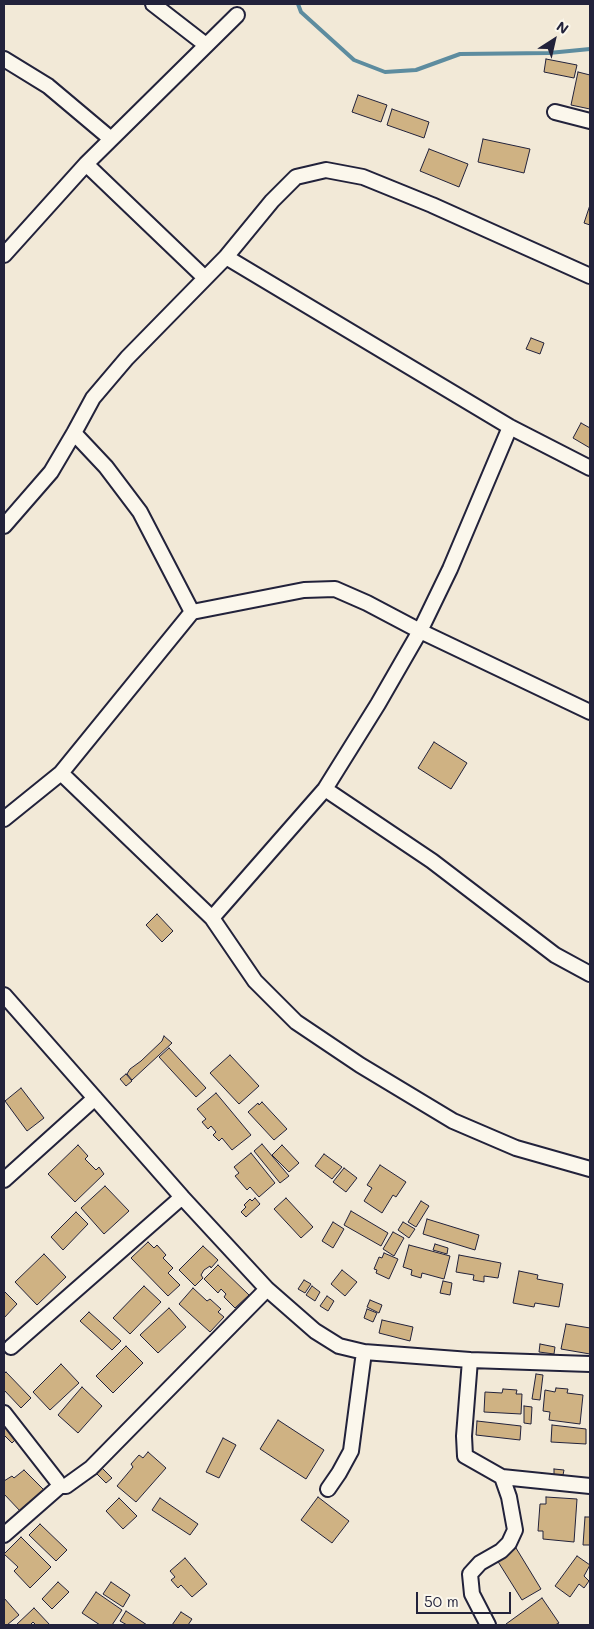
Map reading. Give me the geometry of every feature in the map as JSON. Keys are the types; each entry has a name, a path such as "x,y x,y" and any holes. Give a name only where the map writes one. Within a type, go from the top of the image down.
{"street":[{"path":"153,4 206,45"},
{"path":"4,255 86,164 236,15"},
{"path":"4,59 48,86 111,139"},
{"path":"555,112 590,121"},
{"path":"86,164 205,278"},
{"path":"4,526 51,472 93,398 126,358 226,257 272,201 296,177 326,170 362,177 432,205 590,276"},
{"path":"226,257 510,426 590,468"},
{"path":"212,918 325,789 378,704 420,631 450,569 510,426"},
{"path":"74,433 106,467 140,512 192,612"},
{"path":"4,819 61,773 192,612 304,590 335,589 590,712"},
{"path":"61,773 212,918 255,981 296,1022 352,1060 453,1121 516,1148 590,1169"},
{"path":"325,789 432,861 556,956 590,974"},
{"path":"4,995 182,1197 267,1289 315,1331 339,1346 364,1352 470,1360 590,1364"},
{"path":"4,1180 95,1098"},
{"path":"11,1347 182,1197"},
{"path":"4,1535 60,1486 66,1486 91,1468 267,1289"},
{"path":"328,1488 351,1451 364,1352"},
{"path":"470,1360 464,1436 465,1456 502,1476 590,1486"},
{"path":"4,1413 60,1486"},
{"path":"488,1625 472,1594 470,1574 480,1563 501,1551 509,1543 515,1530 509,1497 502,1476"}],"building":[{"path":"546,59 577,65 574,78 544,72"},
{"path":"578,72 590,75 590,109 571,105"},
{"path":"358,95 387,105 381,122 352,112"},
{"path":"392,109 429,122 424,138 387,125"},
{"path":"483,139 530,149 524,173 478,162"},
{"path":"429,149 468,164 459,187 420,171"},
{"path":"590,205 590,225 584,223"},
{"path":"531,338 544,343 540,354 526,349"},
{"path":"581,423 590,428 590,448 573,438"},
{"path":"434,742 467,763 451,789 418,768"},
{"path":"157,914 173,931 162,942 146,925"},
{"path":"164,1036 172,1043 132,1080 127,1074 130,1069 162,1041"},
{"path":"169,1048 206,1088 196,1097 159,1057"},
{"path":"230,1055 259,1086 239,1104 210,1073"},
{"path":"126,1074 132,1081 126,1086 120,1079"},
{"path":"21,1088 44,1118 27,1131 5,1101"},
{"path":"216,1093 251,1135 232,1150 222,1138 219,1141 213,1135 216,1132 211,1126 208,1129 202,1122 206,1119 197,1109"},
{"path":"262,1102 287,1129 274,1140 248,1112 258,1103 259,1105"},
{"path":"262,1144 289,1176 280,1183 254,1151"},
{"path":"78,1145 88,1156 85,1159 96,1170 99,1167 104,1174 75,1202 48,1174"},
{"path":"282,1145 299,1163 289,1172 272,1155"},
{"path":"251,1153 275,1183 259,1197 250,1187 247,1190 235,1176 239,1173 234,1167"},
{"path":"324,1154 342,1167 332,1179 315,1166"},
{"path":"380,1165 406,1182 396,1197 393,1195 382,1213 364,1201 372,1188 367,1185"},
{"path":"344,1168 357,1178 346,1192 333,1182"},
{"path":"105,1186 129,1211 104,1234 81,1208"},
{"path":"255,1198 260,1204 246,1217 241,1212 246,1207 244,1205 250,1199 252,1201"},
{"path":"286,1198 313,1227 301,1238 274,1209"},
{"path":"421,1201 429,1206 416,1227 408,1222"},
{"path":"351,1211 388,1233 381,1246 344,1225"},
{"path":"76,1212 88,1224 63,1250 51,1237"},
{"path":"427,1219 479,1235 475,1250 423,1234"},
{"path":"333,1222 344,1229 333,1248 322,1241"},
{"path":"403,1222 415,1229 409,1238 398,1230"},
{"path":"393,1232 404,1238 394,1256 383,1249"},
{"path":"148,1242 154,1248 157,1245 166,1255 163,1258 173,1268 168,1273 180,1285 168,1296 131,1258"},
{"path":"435,1244 448,1248 447,1254 433,1250"},
{"path":"409,1245 450,1256 444,1279 422,1273 421,1278 411,1275 412,1270 403,1267"},
{"path":"203,1246 218,1260 211,1268 210,1266 204,1270 201,1275 203,1278 195,1286 179,1270"},
{"path":"384,1253 398,1259 389,1279 376,1273 377,1270 374,1269 379,1257 382,1258"},
{"path":"44,1254 66,1277 37,1305 15,1282"},
{"path":"459,1255 501,1263 498,1278 484,1276 484,1282 473,1280 474,1275 456,1272"},
{"path":"218,1265 249,1295 235,1308 224,1297 226,1294 221,1289 218,1293 204,1279"},
{"path":"342,1270 357,1282 345,1296 331,1284"},
{"path":"519,1271 538,1275 537,1279 563,1284 559,1307 535,1303 534,1307 513,1303"},
{"path":"304,1280 311,1284 305,1293 298,1289"},
{"path":"443,1281 452,1283 450,1295 440,1293"},
{"path":"144,1286 161,1302 130,1334 113,1318"},
{"path":"312,1286 320,1292 315,1301 306,1295"},
{"path":"193,1288 207,1301 210,1299 221,1309 218,1312 224,1317 210,1332 179,1304"},
{"path":"4,1291 17,1304 4,1318"},
{"path":"327,1296 334,1301 328,1311 320,1306"},
{"path":"370,1300 382,1305 379,1313 367,1307"},
{"path":"169,1308 186,1327 158,1353 140,1335"},
{"path":"367,1309 377,1313 373,1322 364,1318"},
{"path":"89,1312 121,1341 112,1350 80,1321"},
{"path":"382,1320 413,1327 410,1341 379,1333"},
{"path":"566,1324 590,1328 590,1354 561,1349"},
{"path":"540,1344 555,1347 554,1354 539,1352"},
{"path":"126,1346 143,1363 113,1393 96,1376"},
{"path":"61,1364 79,1383 50,1410 33,1392"},
{"path":"6,1372 31,1398 21,1408 4,1390 4,1374"},
{"path":"536,1374 543,1375 540,1400 532,1399"},
{"path":"82,1387 102,1406 78,1433 58,1415"},
{"path":"556,1388 568,1389 567,1393 583,1395 580,1424 549,1420 550,1412 543,1411 545,1390 555,1392"},
{"path":"503,1389 517,1390 516,1394 522,1394 521,1414 484,1412 485,1392 502,1393"},
{"path":"524,1406 532,1407 531,1424 524,1423"},
{"path":"278,1420 324,1450 306,1479 260,1449"},
{"path":"477,1421 521,1426 520,1440 476,1435"},
{"path":"552,1425 586,1429 586,1444 551,1442"},
{"path":"7,1426 18,1437 12,1443 4,1435 4,1429"},
{"path":"223,1438 236,1445 219,1478 206,1472"},
{"path":"148,1452 166,1468 136,1502 117,1486 133,1467 131,1464 139,1455 143,1458"},
{"path":"102,1468 112,1478 106,1483 96,1473"},
{"path":"554,1469 564,1470 563,1475 554,1475"},
{"path":"24,1470 44,1490 21,1512 4,1494 4,1481 12,1476 14,1478"},
{"path":"318,1497 349,1521 332,1543 301,1520"},
{"path":"546,1497 577,1499 574,1542 543,1539 543,1531 538,1531 540,1504 546,1504"},
{"path":"119,1498 137,1516 123,1529 106,1511"},
{"path":"160,1498 198,1524 190,1535 152,1510"},
{"path":"585,1517 590,1517 590,1545 583,1545"},
{"path":"40,1524 67,1550 56,1561 29,1535"},
{"path":"21,1537 51,1567 30,1588 14,1571 18,1567 4,1554"},
{"path":"516,1548 541,1589 522,1600 497,1560"},
{"path":"577,1556 590,1565 584,1576 589,1581 584,1588 579,1584 570,1597 555,1586"},
{"path":"185,1558 207,1584 192,1597 181,1585 178,1588 171,1580 175,1577 170,1571"},
{"path":"58,1582 69,1592 52,1609 42,1599"},
{"path":"111,1582 130,1595 123,1607 103,1594"},
{"path":"96,1592 122,1610 112,1625 100,1625 82,1613"},
{"path":"4,1598 19,1615 7,1625 4,1625"},
{"path":"542,1598 559,1623 555,1625 506,1624"},
{"path":"34,1608 50,1625 36,1625 33,1622 30,1625 16,1625"},
{"path":"126,1611 147,1625 127,1625 120,1621"},
{"path":"181,1612 192,1619 188,1625 172,1625"}],"waterway":[{"path":"298,4 301,12 354,60 385,72 416,70 460,54 549,53 590,49"}]}
